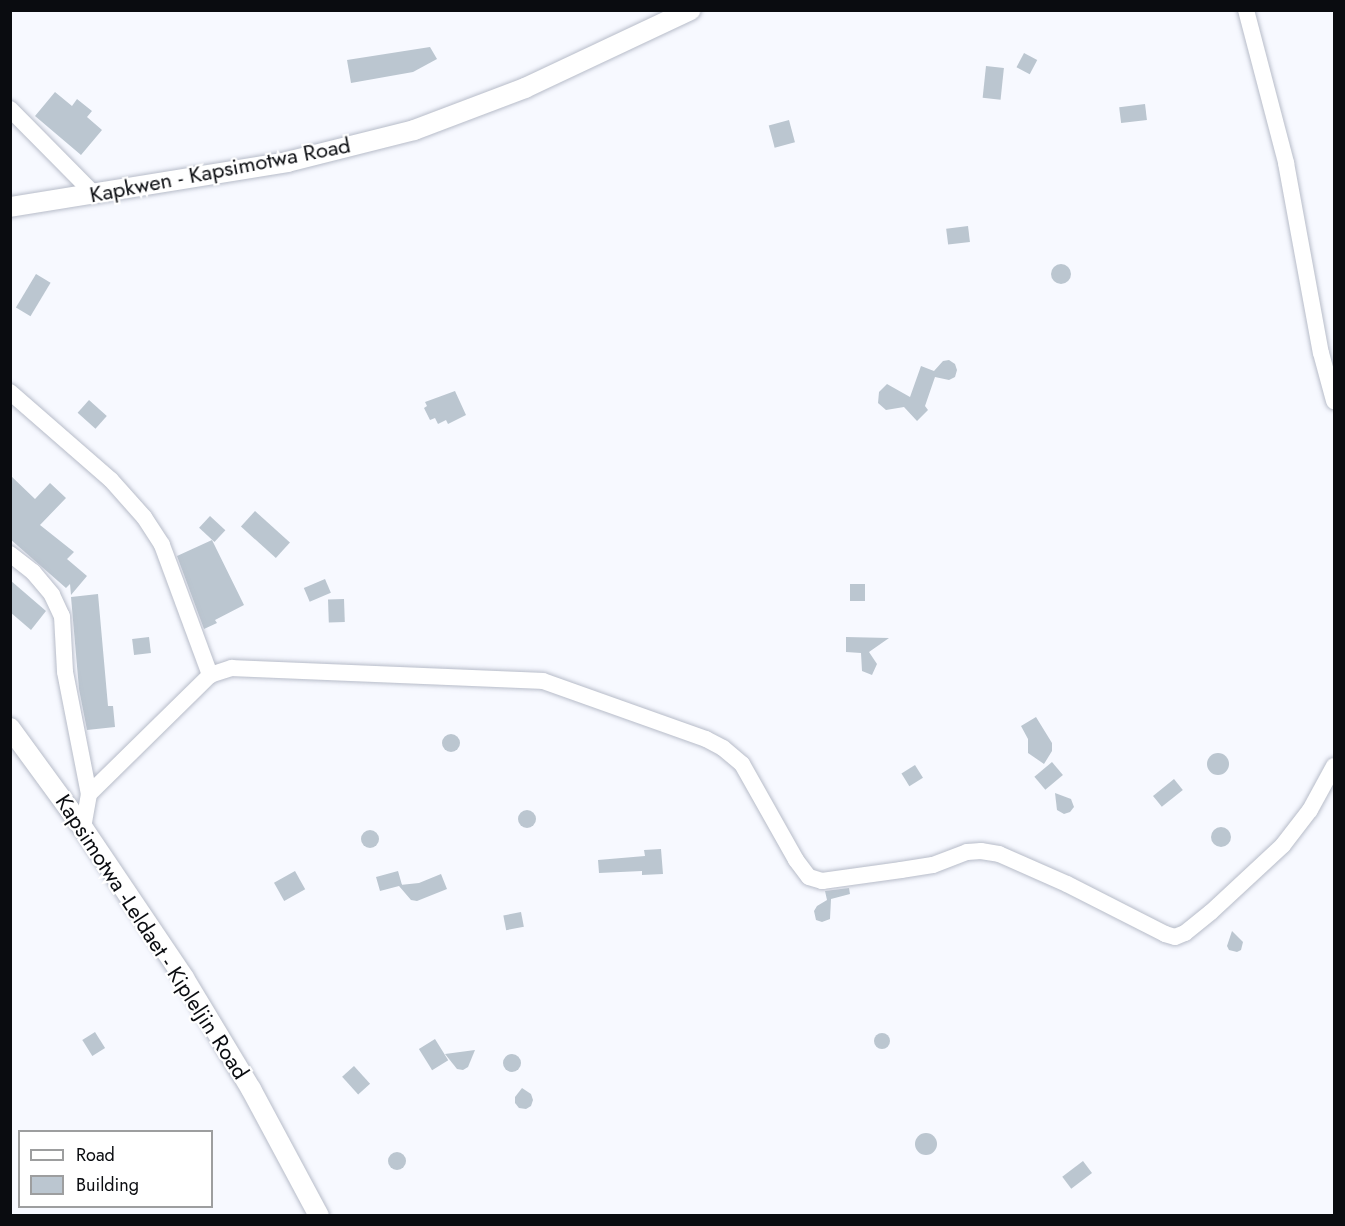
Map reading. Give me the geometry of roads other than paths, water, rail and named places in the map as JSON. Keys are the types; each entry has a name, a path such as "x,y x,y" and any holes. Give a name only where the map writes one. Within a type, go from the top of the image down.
{"street":[{"name":"Kapkwen - Kapsimotwa Road","path":"10,207 287,162 414,130 525,88 691,10"},
{"path":"1246,10 1286,163 1321,353 1335,401"},
{"path":"10,109 94,194"},
{"path":"10,392 111,480 144,517 162,545 210,675"},
{"path":"10,554 33,572 46,588 62,616 65,672 89,794 83,828"},
{"path":"89,794 210,675 232,668 543,681 706,739 723,748 742,764 796,860 809,877 822,882 933,864 967,852 981,851 999,854 1067,884 1165,934 1175,936 1185,933 1211,912 1282,845 1310,810 1335,766"},
{"name":"Kapsimotwa -Leldaet - Kipleljin Road","path":"10,728 83,828 184,978 251,1089 319,1215"}]}
